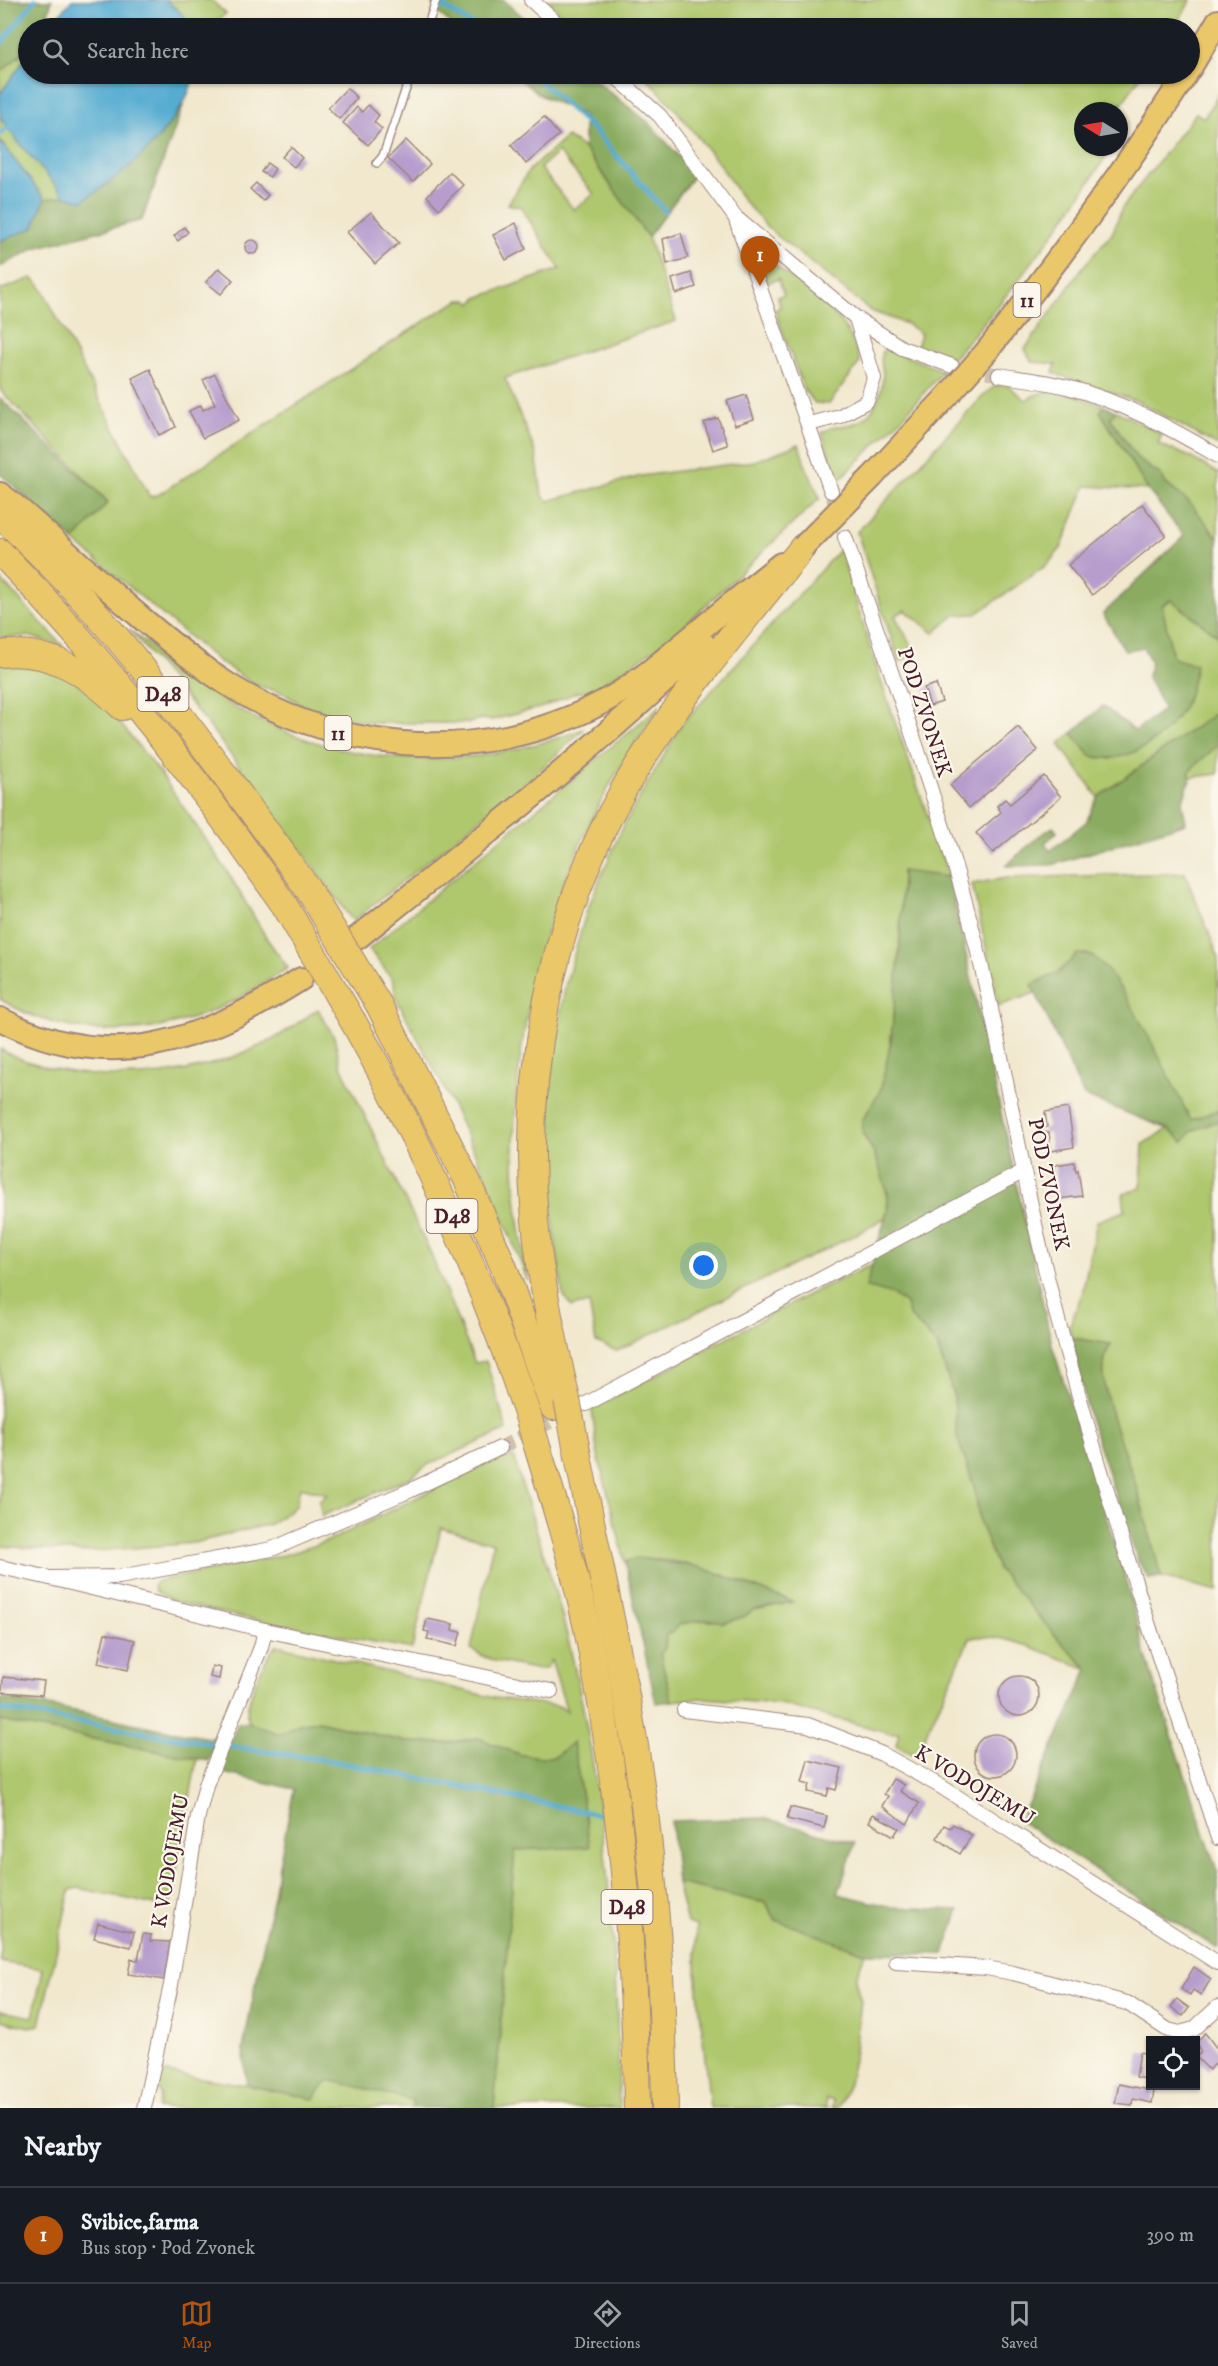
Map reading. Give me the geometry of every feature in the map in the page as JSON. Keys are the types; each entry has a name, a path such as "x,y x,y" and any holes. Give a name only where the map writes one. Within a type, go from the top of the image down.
{"highway":[{"name":"D48","path":"0,515 117,636 217,762 308,889 379,1005 467,1180 568,1413 592,1535 617,1643 650,1853 660,1959 665,2108"},
{"path":"568,1413 543,1281 535,1221 531,1161 533,1100 540,1040 551,981 587,867 612,812 642,760 710,663 803,547"},
{"name":"D48","path":"0,552 96,655 196,778 285,906 401,1106 442,1191 479,1278 533,1431 577,1589 610,1751 632,1961 638,2108"},
{"path":"0,654 30,653 79,670 106,692 196,778"}],"main road":[{"path":"1200,51 1218,21"},
{"name":"11","path":"357,938 508,817 657,690 873,477 987,351 1067,250 1133,157 1180,84"},
{"name":"11","path":"0,494 140,617 212,674 251,698 292,718 335,732 390,742 471,743 516,735 561,722 583,712 604,702 650,672 803,547"},
{"path":"0,1019 24,1032 59,1043 94,1049 129,1050 165,1044 200,1033 235,1018 301,980"}],"street":[{"path":"531,0 551,18"},
{"path":"624,84 660,116 735,217 856,318 902,348 952,366"},
{"path":"735,217 831,491"},
{"path":"809,423 840,417 867,401 874,378 856,318"},
{"path":"999,375 1066,387 1093,395 1144,416 1218,456"},
{"name":"POD ZVONEK","path":"845,537 959,881 993,1018 1024,1171 1060,1329 1156,1649 1218,1838"},
{"path":"568,1413 1024,1171"},
{"path":"50,1578 119,1577 272,1549 411,1490 500,1448"},
{"path":"0,1567 265,1630 551,1690"},
{"name":"K VODOJEMU","path":"144,2108 171,1985 203,1795 261,1647 265,1630"},
{"name":"K VODOJEMU","path":"684,1710 808,1725 882,1754 940,1786 1218,1963"},
{"path":"896,1962 986,1968 1013,1973 1127,2003 1168,2030 1180,2033 1194,2029 1218,2007"}],"lane":[{"path":"430,18 436,0"},
{"path":"377,163 383,156 408,84"}],"green space":[{"path":"0,0 52,0 47,18 18,18 18,57 0,73"},
{"path":"166,0 211,0 226,14 220,18 185,18"},
{"path":"430,0 504,0 524,18 444,18"},
{"path":"548,0 1191,0 1180,18 565,18"},
{"path":"18,57 18,69 0,94 0,73"},
{"path":"526,84 600,84 649,123 695,174 648,237 584,148 584,115 540,95"},
{"path":"652,84 1135,84 1123,102 1074,102 1074,156 1106,156 1037,256 953,358 917,347 921,334 907,324 871,311 769,229 743,200 720,165"},
{"path":"1218,95 1218,446 1137,401 1053,373 1056,364 1032,362 1025,349 1083,267 1113,232 1122,208 1196,113 1204,118"},
{"path":"184,103 142,220 35,248 0,267 0,241 33,228 45,199 65,196 82,201 150,146"},
{"path":"0,117 65,196 45,199 0,141"},
{"path":"567,137 584,148 648,237 676,321 505,378 536,454 542,495 548,501 641,476 755,461 799,444 804,462 820,498 671,638 590,693 577,692 543,707 492,720 480,719 469,723 369,723 308,709 283,693 255,685 218,661 74,541 108,502 0,390 0,290 32,278 40,285 150,497 158,495 440,311 460,300 468,300 472,304 477,298 560,269 521,207 508,204 530,169","holes":["558,152 594,194 574,210 540,168"]},
{"path":"765,260 771,262 825,305 847,330 855,345 860,362 829,404 815,403 804,390 775,310 780,307 778,297 784,294 778,279 767,283 761,264"},
{"path":"888,349 943,371 903,417 838,481 822,433 830,428 858,422 869,414 877,402 881,388 882,351"},
{"path":"1007,385 1026,400 1045,392 1055,391 1065,392 1104,406 1100,411 1148,490 1086,486 1061,548 1047,565 976,614 955,615 934,633 905,610 895,616 916,654 899,662 857,532 985,394 995,386"},
{"path":"0,398 108,502 74,541 0,474"},
{"path":"1104,406 1116,411 1110,418 1138,460 1161,475 1166,484 1189,502 1218,538 1218,636 1171,600 1162,605 1173,658 1196,665 1184,706 1167,729 1145,747 1119,757 1105,758 1091,756 1072,733 1103,706 1135,731 1164,709 1147,676 1151,662 1143,647 1125,651 1103,614 1184,536 1148,490 1100,411"},
{"path":"1116,411 1162,434 1158,444 1188,456 1218,473 1218,538 1189,502 1166,484 1161,475 1138,460 1110,418"},
{"path":"840,549 878,673 949,877 902,872 899,952 892,1033 882,1086 862,1125 862,1131 873,1151 885,1184 886,1217 857,1234 617,1351 596,1342 589,1303 572,1307 563,1296 551,1208 548,1106 555,1045 566,983 587,910 621,830 681,725"},
{"path":"0,579 63,646 28,636 0,638"},
{"path":"1171,600 1218,636 1218,711 1098,797 1059,744 1072,733 1091,756 1111,759 1165,731 1184,663 1173,658 1161,606"},
{"path":"129,629 188,677 243,711 289,733 336,748 385,757 433,759 483,755 533,745 584,729 528,781 353,921 210,727"},
{"path":"0,664 61,670 108,708 160,773 227,871 267,939 288,968 240,997 205,1014 146,1029 116,1031 86,1029 56,1023 27,1013 0,999"},
{"path":"660,706 609,786 584,836 554,913 531,994 518,1076 514,1159 517,1205 528,1281 489,1183 441,1082 395,996 394,981 369,949"},
{"path":"1218,711 1218,745 1189,773 1191,777 1182,803 1186,823 1052,865 1006,866 1039,836 1053,827 1057,832 1045,843 1050,851 1086,822 1098,797"},
{"path":"1218,745 1218,774 1191,777 1189,773 1194,766"},
{"path":"902,871 949,877 1052,1345 1123,1570 1145,1654 1218,1874 1218,1949 1020,1821 1088,1669 1061,1642 998,1569 980,1523 975,1489 957,1436 954,1397 937,1345 909,1315 906,1304 893,1295 866,1287 888,1207 888,1194 875,1155 862,1131 862,1121 881,1089 891,1041 900,947"},
{"path":"1185,873 1218,956 1218,1110 1191,1121 1127,1001 1088,954 1077,955 1059,972 1032,985 1035,993 999,1006 972,884 1006,878"},
{"path":"1077,954 1095,958 1120,987 1147,1033 1191,1120 1218,1110 1218,1121 1192,1131 1183,1142 1168,1129 1084,1096 1032,985 1059,972"},
{"path":"318,1009 334,1037 341,1066 430,1252 475,1363 486,1361 507,1430 427,1465 409,1478 322,1516 319,1501 328,1494 300,1487 296,1506 270,1524 194,1543 84,1552 0,1546 0,1049 31,1062 78,1073 105,1076 159,1074 213,1064 239,1055 285,1032"},
{"path":"1218,1121 1218,1591 1161,1577 1135,1483 1110,1413 1104,1375 1105,1358 1111,1344 1072,1338 1069,1327 1082,1294 1097,1221 1125,1211 1123,1194 1141,1188 1143,1144 1168,1129 1192,1131"},
{"path":"873,1264 867,1287 893,1295 906,1304 909,1315 937,1345 954,1397 957,1436 975,1489 980,1523 998,1569 1061,1642 1088,1669 1030,1646 999,1638 970,1638 916,1756 896,1745 899,1732 891,1733 780,1704 704,1698 672,1701 660,1654 665,1648 666,1635 672,1633 679,1624 706,1620 724,1623 745,1616 753,1610 792,1602 709,1570 686,1564 644,1559 625,1562 597,1451 592,1409 815,1291"},
{"path":"1072,1338 1111,1344 1105,1357 1106,1392 1117,1433 1135,1483 1161,1577 1149,1579 1138,1561 1089,1417"},
{"path":"503,1455 504,1459 513,1455 550,1576 562,1616 588,1737 598,1798 612,1922 619,2108 494,2108 515,1849 589,1847 573,1742 555,1757 542,1757 521,1755 478,1738 447,1743 407,1742 318,1721 299,1724 280,1734 255,1727 249,1723 247,1717 256,1683 267,1659 277,1645 495,1698 559,1706 567,1711 551,1660 547,1668 539,1670 490,1660 471,1649 493,1543 441,1528 412,1649 245,1618 176,1602 155,1591 153,1585 158,1581 288,1554 331,1540"},
{"path":"638,1558 700,1567 793,1602 753,1610 745,1616 724,1623 706,1620 679,1624 672,1633 666,1635 665,1648 660,1654 672,1701 656,1703 625,1562"},
{"path":"0,1699 54,1707 216,1739 209,1761 0,1721"},
{"path":"0,1721 197,1759 169,1908 79,1888 70,1890 40,2025 29,2027 0,2020 0,2011 33,2017 43,1969 0,1962"},
{"path":"318,1721 407,1742 447,1743 478,1738 521,1755 542,1757 555,1757 573,1742 590,1847 515,1850 494,2108 413,2108 413,2100 329,2080 313,2099 247,2085 243,2049 294,1789 219,1772 238,1723 249,1723 280,1734 299,1724"},
{"path":"764,1818 855,1843 838,1894 892,1907 959,1910 944,1954 865,1953 776,1920 766,1903 677,1883 671,1821"},
{"path":"677,1883 766,1903 776,1920 865,1953 855,1980 861,2001 855,2050 849,2084 838,2108 832,2108 833,2101 826,2099 825,2107 829,2108 710,2108 696,1971 696,1926 687,1923"},
{"path":"154,2071 247,2085 313,2099 329,2080 413,2100 413,2108 158,2108 161,2095"}],"water":[{"path":"72,0 166,0 185,18 57,18"},
{"path":"18,69 18,84 192,84 183,104 151,146 125,170 82,201 65,196 15,138 0,117 0,94"},
{"path":"0,141 45,199 33,228 0,241"}],"building":[{"path":"347,88 357,98 339,119 328,108"},
{"path":"368,105 379,115 374,122 382,129 368,145 343,123 357,107 362,112"},
{"path":"544,117 559,135 526,164 511,145"},
{"path":"406,140 430,164 413,182 388,158"},
{"path":"291,147 302,158 294,167 282,157"},
{"path":"267,163 275,169 270,177 261,172"},
{"path":"450,172 463,185 439,209 427,196"},
{"path":"256,183 268,195 263,201 250,189"},
{"path":"371,212 399,243 375,264 347,232"},
{"path":"516,223 526,249 506,260 493,235"},
{"path":"184,227 188,232 178,241 174,236"},
{"path":"681,233 688,258 667,264 663,239"},
{"path":"249,240 255,240 259,247 255,254 249,254 245,250 245,244"},
{"path":"219,268 233,280 221,294 206,282"},
{"path":"691,273 696,287 676,294 672,279"},
{"path":"150,369 176,427 159,435 132,378"},
{"path":"215,374 239,420 203,438 189,411 201,405 203,410 215,404 203,380"},
{"path":"746,395 754,419 735,425 727,401"},
{"path":"718,418 728,445 713,450 704,423"},
{"path":"1142,504 1166,535 1092,595 1068,565"},
{"path":"936,684 942,702 930,706 924,688"},
{"path":"1018,727 1038,750 969,808 950,785"},
{"path":"1044,776 1061,797 993,853 976,833 1001,812 997,806 1005,799 1010,804"},
{"path":"1068,1108 1074,1147 1051,1151 1049,1132 1044,1133 1043,1128 1047,1127 1045,1112"},
{"path":"1074,1162 1076,1171 1078,1170 1082,1196 1058,1199 1055,1165"},
{"path":"427,1619 453,1624 452,1630 461,1632 457,1646 427,1639 429,1632 424,1631"},
{"path":"105,1633 135,1640 128,1670 98,1663"},
{"path":"212,1666 221,1668 219,1679 210,1677"},
{"path":"1019,1676 1027,1677 1033,1682 1038,1688 1038,1704 1033,1710 1027,1715 1019,1716 1011,1715 1005,1710 1000,1704 999,1696 1000,1688 1005,1682 1011,1677"},
{"path":"3,1677 44,1681 42,1695 2,1692"},
{"path":"995,1734 1010,1740 1016,1755 1010,1770 995,1776 980,1770 974,1755 980,1740"},
{"path":"808,1760 842,1768 836,1790 829,1788 827,1796 808,1792 810,1784 802,1782"},
{"path":"893,1779 904,1785 900,1791 919,1803 907,1824 882,1806 888,1796 884,1794"},
{"path":"790,1807 827,1816 824,1828 787,1819"},
{"path":"873,1814 899,1828 894,1836 869,1822"},
{"path":"953,1824 972,1835 960,1854 937,1838 944,1825 950,1828"},
{"path":"98,1923 134,1932 131,1947 94,1938"},
{"path":"143,1934 151,1935 150,1941 170,1942 164,1980 128,1974 131,1959 138,1960"},
{"path":"1194,1967 1211,1979 1201,1995 1193,1990 1190,1995 1181,1989"},
{"path":"1177,1999 1189,2008 1183,2016 1171,2007"},
{"path":"1205,2033 1218,2050 1218,2061 1209,2070 1200,2061 1200,2039"},
{"path":"1140,2052 1146,2053 1146,2079 1136,2077"},
{"path":"1119,2084 1154,2091 1152,2103 1133,2099 1132,2105 1115,2103"}],"waterway":[{"path":"21,18 35,0"},
{"path":"434,1 462,18"},
{"path":"0,45 18,22"},
{"path":"543,84 593,129 665,211"},
{"path":"0,134 13,124"},
{"path":"0,1709 215,1744"},
{"path":"228,1746 332,1761 612,1817"}],"tunnel":[{"path":"966,368 999,375"},
{"path":"831,491 845,537"},
{"path":"500,1448 571,1411"}],"place":[{"name":"Svibice,farma","path":"760,286"}]}
